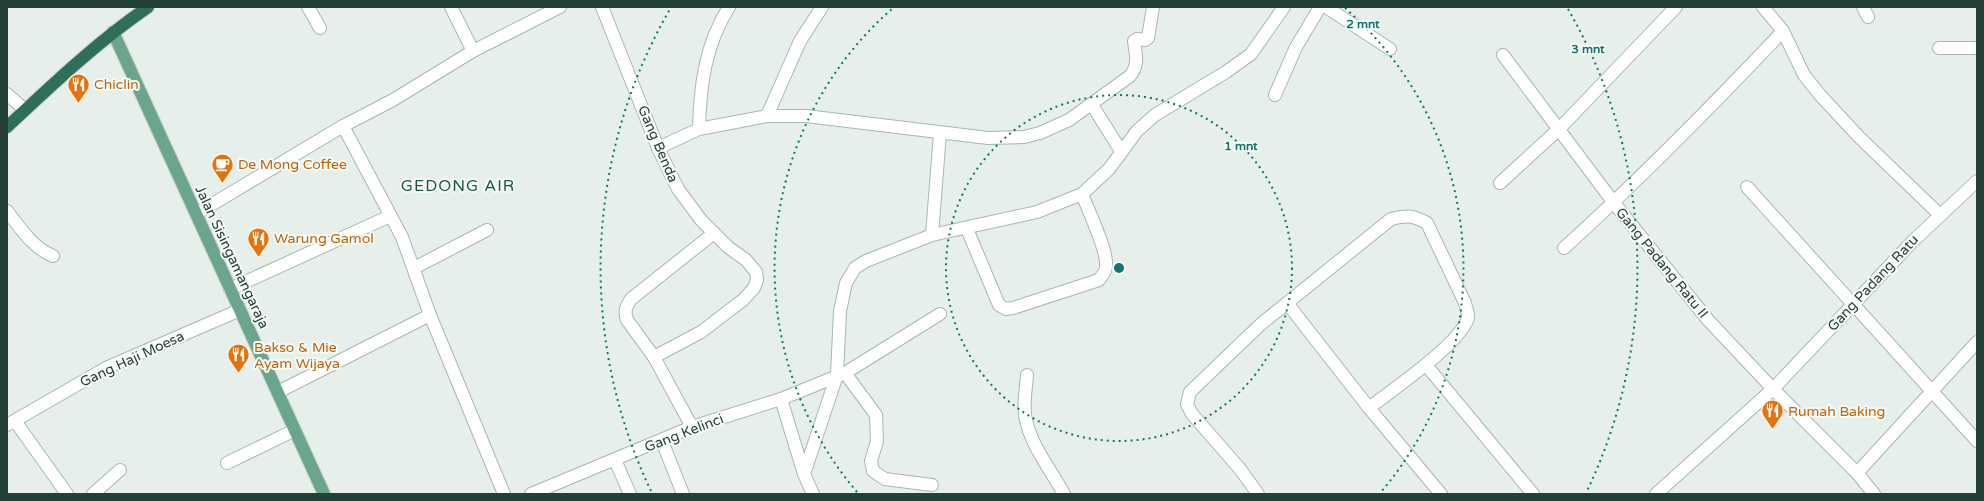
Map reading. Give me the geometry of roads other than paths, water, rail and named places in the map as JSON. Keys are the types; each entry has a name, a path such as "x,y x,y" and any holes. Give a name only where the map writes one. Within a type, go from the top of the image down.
{"highway":[{"path":"7,128 64,72 113,32 148,7"}],"main road":[{"name":"Jalan Sisingamangaraja","path":"113,32 324,494"}],"street":[{"path":"308,7 320,28"},
{"path":"451,7 473,51"},
{"path":"196,214 343,126 393,100 473,51 560,7"},
{"name":"Gang Benda","path":"602,7 658,148 678,190 714,233 728,247 746,260 756,272 757,280 754,288 743,300 701,332 654,357"},
{"path":"699,130 700,96 709,47 729,7"},
{"path":"767,116 800,42 822,7"},
{"path":"658,148 699,130 767,116 806,116 988,138 1024,137 1054,128 1092,105 1135,70 1137,63 1134,42 1137,38 1145,40 1148,38 1153,7"},
{"path":"804,474 841,374 840,311 846,283 855,268 866,261 932,235 967,229 1037,212 1082,194 1109,169 1137,131 1155,114 1243,62 1258,46 1284,7"},
{"path":"1275,95 1296,47 1320,7"},
{"path":"1326,7 1390,49"},
{"path":"1500,183 1560,128 1676,7"},
{"path":"1764,7 1783,31 1804,75 1820,95 1859,137 1940,214"},
{"path":"1564,248 1614,203 1688,130 1783,31"},
{"path":"1939,48 1977,48"},
{"name":"Gang Padang Ratu II","path":"1503,55 1560,128 1614,203 1708,320 1773,389 1857,473 1874,494"},
{"path":"7,94 25,110"},
{"path":"1092,105 1121,151"},
{"path":"343,126 402,237 430,315 504,494"},
{"path":"932,235 940,133"},
{"name":"Gang Padang Ratu","path":"1656,494 1773,389 1940,214 1977,181"},
{"path":"1747,188 1977,441"},
{"path":"967,229 999,305 1006,309 1013,308 1099,280 1105,272 1107,265 1104,252 1082,194"},
{"path":"7,211 32,242 42,251 54,256"},
{"path":"1258,494 1240,469 1192,414 1187,404 1190,392 1256,329 1391,219 1404,215 1415,216 1427,223 1465,303 1468,316 1463,329 1426,365 1369,408"},
{"path":"230,289 390,216"},
{"path":"414,268 487,230"},
{"path":"692,427 654,357 627,320 625,313 626,306 630,299 714,233"},
{"path":"1287,303 1369,408 1441,494"},
{"name":"Gang Haji Moesa","path":"11,423 106,368 240,310"},
{"name":"Gang Kelinci","path":"531,494 662,441 692,427 781,399 841,374 940,314"},
{"path":"278,392 430,315"},
{"path":"1857,473 1977,342"},
{"path":"1426,365 1533,494"},
{"path":"841,374 876,415 877,441 871,461 873,471 885,479 932,486"},
{"path":"1027,375 1024,408 1026,424 1037,447 1064,494"},
{"path":"781,399 804,474 813,494"},
{"path":"11,423 67,494"},
{"path":"227,463 295,430"},
{"path":"662,441 683,494"},
{"path":"615,460 630,494"},
{"path":"93,494 120,470"}],"place":[{"name":"Chiclin","path":"78,104"},
{"name":"De Mong Coffee","path":"223,184"},
{"name":"Warung Gamol","path":"258,258"},
{"name":"Bakso & Mie Ayam Wijaya","path":"239,374"},
{"name":"Rumah Baking","path":"1772,430"}],"district":[{"name":"GEDONG AIR","path":"458,186"}]}
